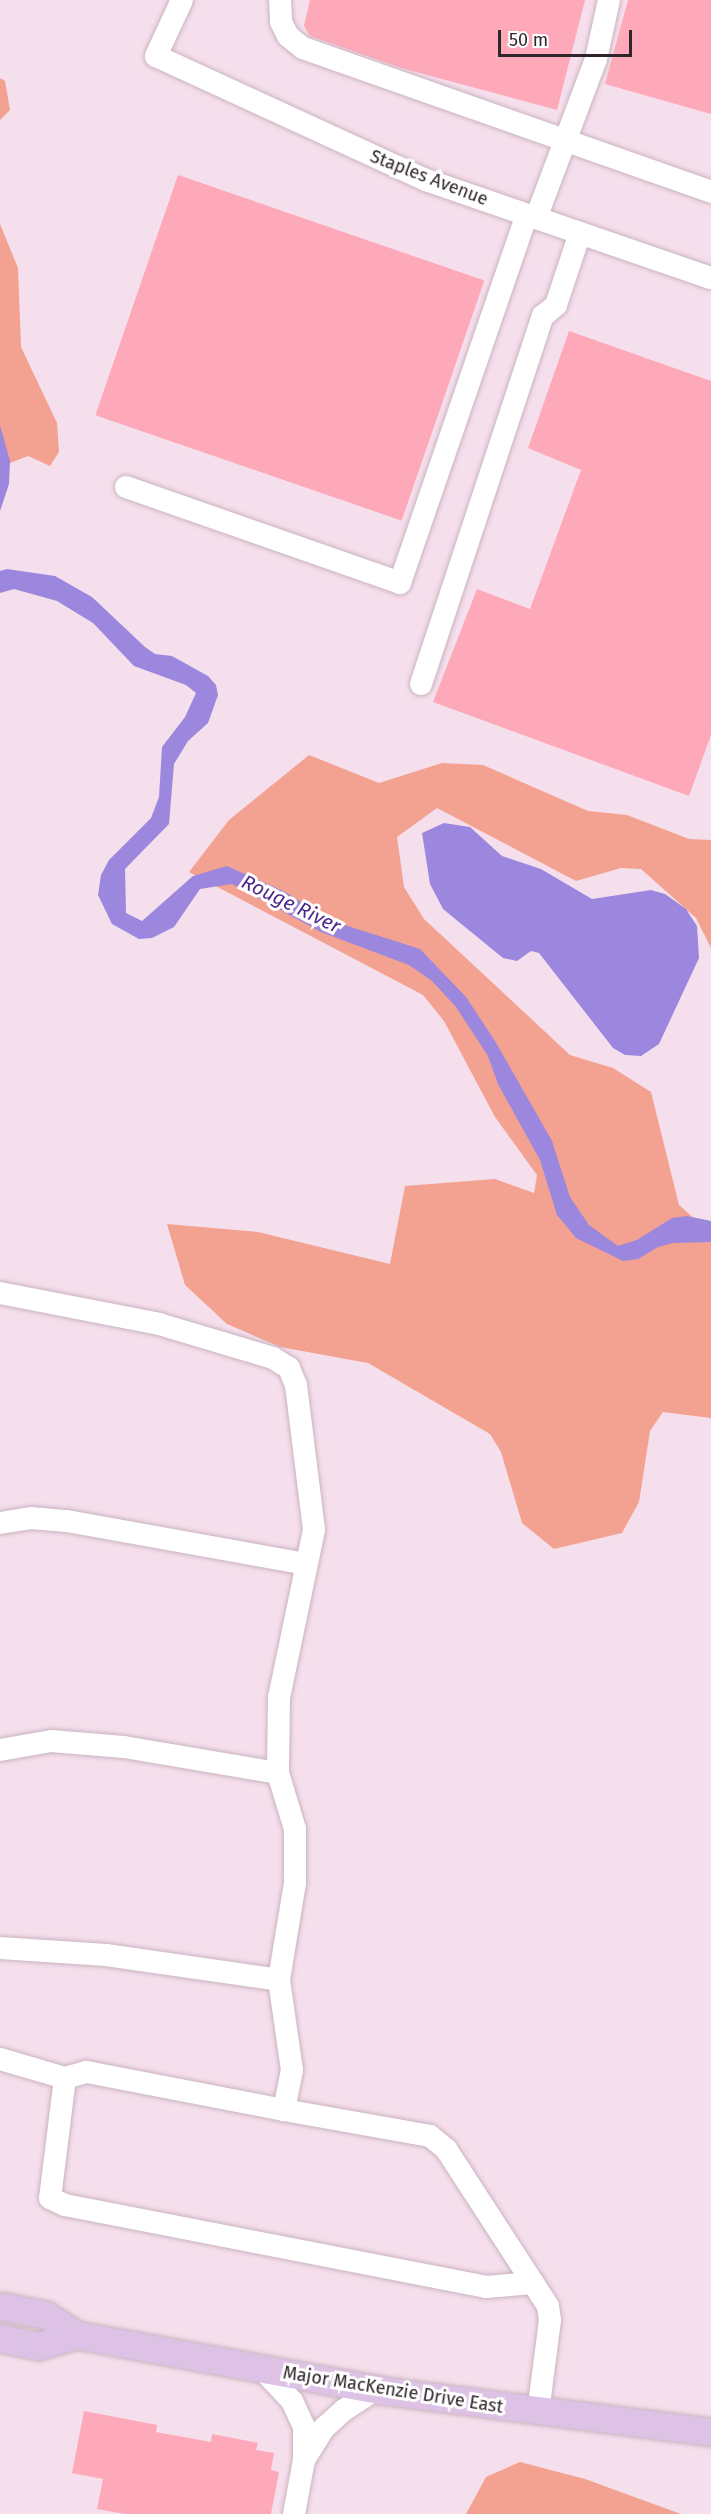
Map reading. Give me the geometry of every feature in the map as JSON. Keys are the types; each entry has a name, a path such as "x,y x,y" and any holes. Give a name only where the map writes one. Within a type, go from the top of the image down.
{"main road":[{"name":"Major MacKenzie Drive East","path":"0,2306 46,2315 77,2335 375,2390 711,2432"},
{"name":"Major MacKenzie Drive East","path":"0,2338 38,2346 77,2335"}],"street":[{"name":"Staples Avenue","path":"182,0 156,56 426,180 580,233 708,271"},
{"path":"280,0 281,22 288,36 303,48 711,192"},
{"path":"126,487 400,583 531,216 565,140 596,59 609,0"},
{"path":"421,684 543,316 556,306 580,233"},
{"path":"0,1293 159,1324 273,1358 289,1368 296,1385 314,1530 279,1697 278,1773 295,1829 295,1883 279,1980 291,2070 284,2110"},
{"path":"0,1523 31,1518 68,1521 306,1564"},
{"path":"0,1750 51,1741 124,1747 278,1773"},
{"path":"0,1948 106,1955 279,1980"},
{"path":"0,2059 65,2078 86,2072 430,2136 446,2148 548,2306 550,2320 538,2412"},
{"path":"65,2078 50,2198 65,2205 486,2287 533,2283"},
{"path":"262,2369 292,2401 304,2427 304,2460 294,2514"},
{"path":"304,2460 324,2428 344,2410 375,2390"}],"shaded area":[{"path":"0,78 5,81 10,110 0,120"},
{"path":"0,224 18,268 21,347 57,423 59,452 50,466 28,456 0,467"},
{"path":"309,755 379,783 442,763 483,765 588,811 627,815 689,839 711,840 711,948 696,918 641,869 621,868 576,881 437,808 397,837 404,887 424,919 570,1055 613,1068 651,1092 679,1205 698,1222 711,1223 711,1418 663,1412 650,1431 639,1502 622,1533 554,1549 522,1523 501,1452 490,1434 368,1363 280,1347 227,1324 185,1285 167,1224 258,1232 390,1264 405,1186 495,1179 534,1193 537,1175 495,1117 444,1021 423,995 189,872 229,820"},
{"path":"520,2462 585,2479 681,2514 466,2514 486,2477"}],"water":[{"path":"0,425 10,461 9,484 0,511"},
{"name":"Rouge River","path":"7,569 55,576 92,597 155,654 172,656 208,676 216,685 218,695 208,723 188,741 174,764 169,824 125,869 126,913 142,921 193,876 227,866 285,892 332,921 420,949 466,997 495,1041 552,1141 570,1197 589,1225 618,1246 637,1240 672,1218 687,1216 711,1221 711,1242 673,1243 658,1247 638,1259 623,1261 576,1238 557,1215 540,1160 498,1084 488,1056 456,1007 432,981 409,965 321,932 232,884 200,889 174,927 152,938 139,939 112,924 98,895 101,875 109,860 151,818 159,797 162,747 185,717 196,693 186,685 134,666 93,623 57,601 14,589 0,593 0,571"},
{"path":"444,823 470,827 502,856 541,869 592,899 651,890 665,894 686,909 697,926 699,958 659,1044 641,1056 625,1055 613,1048 539,953 531,951 517,961 503,958 443,909 430,884 422,833"}],"building":[{"path":"310,0 585,0 557,110 401,68 310,36 304,26"},
{"path":"628,0 711,0 711,114 605,84"},
{"path":"178,175 484,280 402,521 95,415"},
{"path":"569,331 711,381 711,735 689,796 433,702 477,589 530,609 581,470 528,448"},
{"path":"84,2411 157,2425 156,2432 211,2442 212,2434 258,2443 256,2450 274,2453 271,2470 279,2472 271,2514 125,2514 97,2509 103,2479 72,2473"}]}
